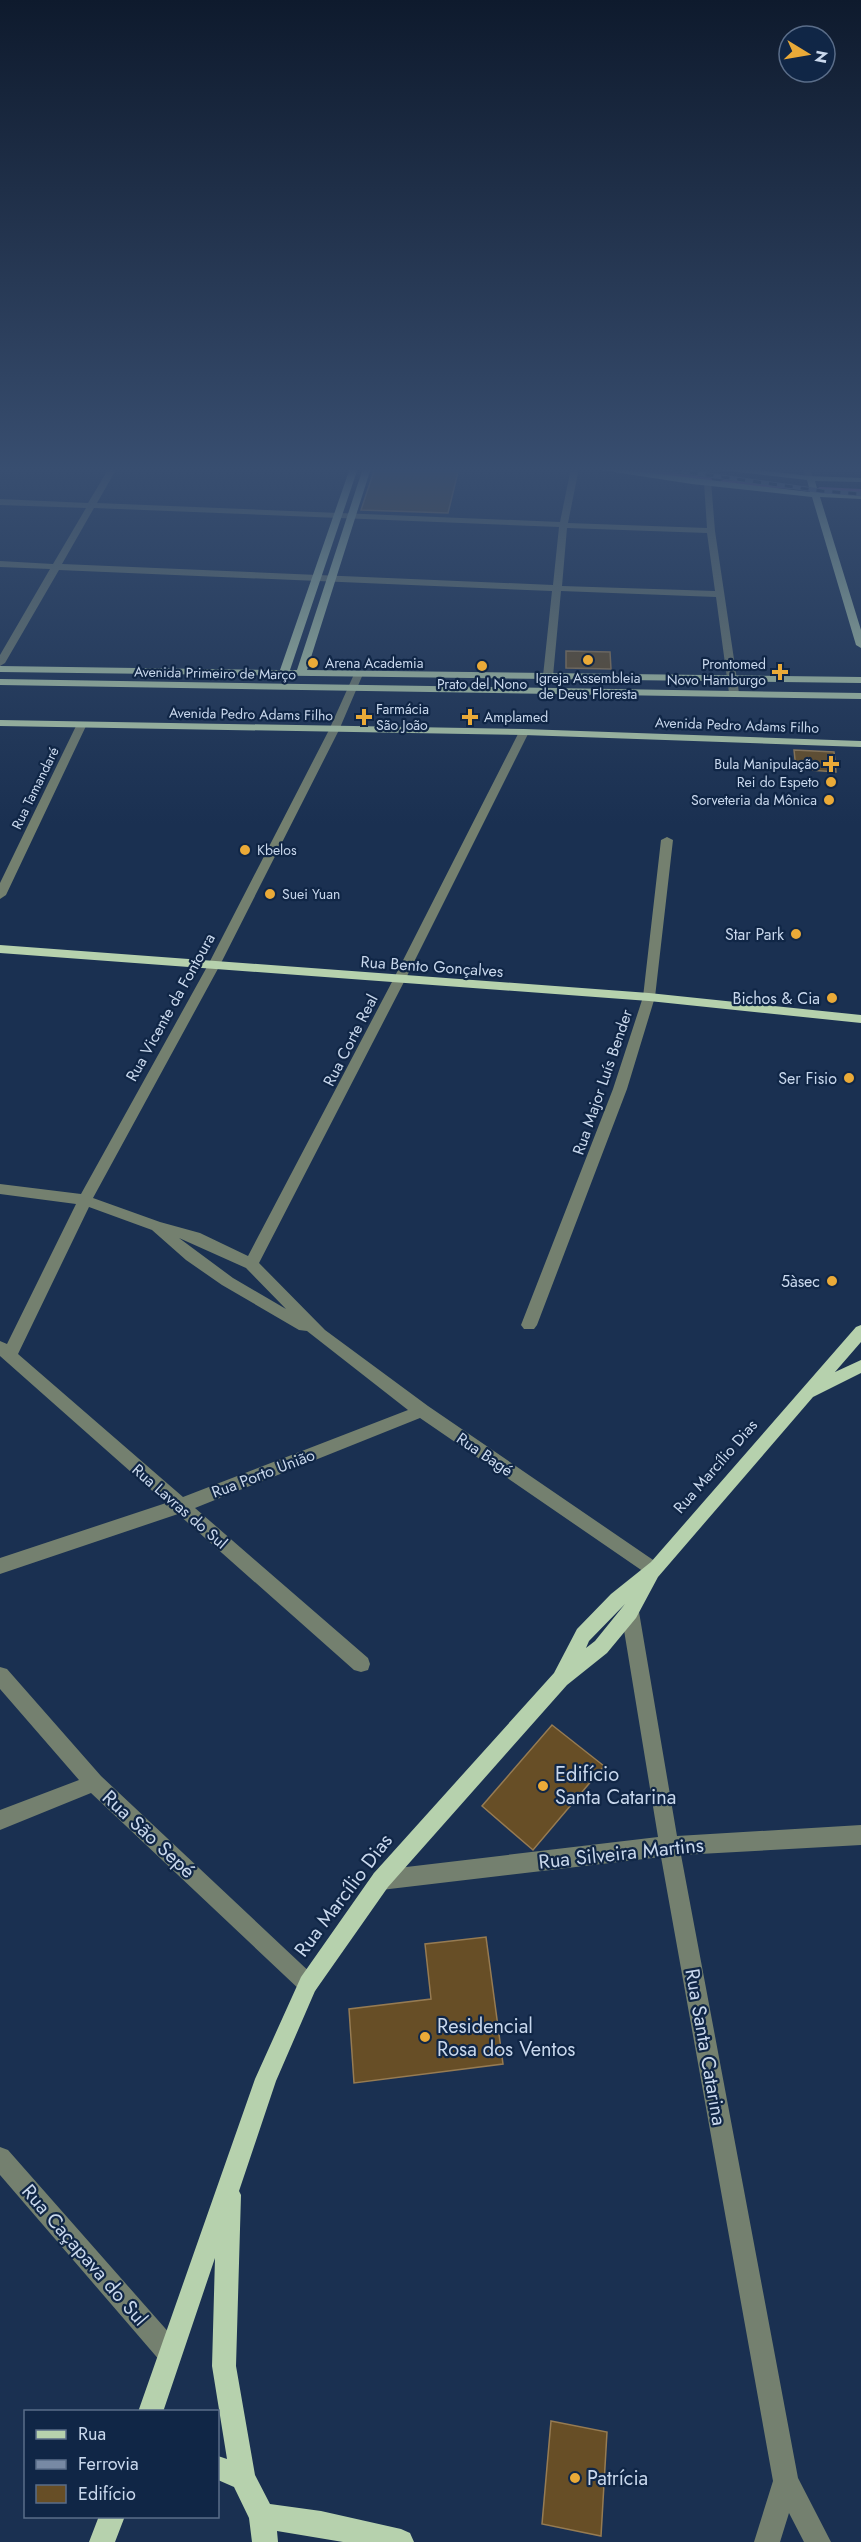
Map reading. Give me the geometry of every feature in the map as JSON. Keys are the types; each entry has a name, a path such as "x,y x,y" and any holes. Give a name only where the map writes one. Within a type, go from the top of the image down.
{"main road":[{"path":"284,672 314,587"},
{"path":"301,672 329,587"},
{"path":"843,587 861,645"},
{"name":"Avenida Primeiro de Março","path":"0,669 861,680"},
{"name":"Avenida Primeiro de Março","path":"0,682 861,696"},
{"name":"Avenida Pedro Adams Filho","path":"0,723 524,732 861,744"},
{"name":"Rua Bento Gonçalves","path":"0,949 650,997 861,1019"},
{"name":"Rua Marcílio Dias","path":"859,1333 853,1346 861,1358"},
{"name":"Rua Marcílio Dias","path":"560,1679 584,1635 617,1600 657,1567 859,1333"},
{"name":"Rua Marcílio Dias","path":"810,1392 861,1366"},
{"name":"Rua Marcílio Dias","path":"151,2410 266,2079 308,1984 381,1880 560,1679 601,1647 630,1612 653,1569"},
{"name":"Rua Marcílio Dias","path":"229,2180 224,2366 243,2477 262,2516 266,2542"},
{"path":"219,2468 243,2477"},
{"path":"262,2516 321,2524 401,2542"},
{"path":"102,2542 112,2518"}],"street":[{"path":"0,663 45,587"},
{"path":"472,587 720,594"},
{"path":"548,676 557,587"},
{"path":"719,587 734,693"},
{"name":"Rua Vicente da Fontoura","path":"5,1351 84,1200 214,965 334,730 358,674"},
{"name":"Rua Tamandaré","path":"0,895 81,726"},
{"name":"Rua Corte Real","path":"251,1264 399,980 524,732"},
{"name":"Rua Major Luís Bender","path":"529,1325 620,1089 650,997 667,840"},
{"name":"Rua Bagé","path":"0,1189 84,1200 156,1226 195,1237 251,1264 320,1334"},
{"name":"Rua Bagé","path":"156,1226 180,1248 235,1287 320,1334 422,1411 653,1569"},
{"name":"Rua Lavras do Sul","path":"5,1351 361,1664"},
{"name":"Rua Porto União","path":"0,1566 180,1506 422,1411"},
{"name":"Rua Santa Catarina","path":"630,1612 669,1846 786,2481 818,2542"},
{"name":"Rua São Sepé","path":"0,1675 94,1783 308,1984"},
{"path":"0,1820 94,1783"},
{"name":"Rua Silveira Martins","path":"381,1880 669,1846 861,1834"},
{"name":"Rua Caçapava do Sul","path":"0,2158 170,2353"},
{"name":"Rua Santa Catarina","path":"767,2542 786,2481"}],"building":[{"name":"Igreja Assembleia de Deus Floresta","path":"566,651 610,652 611,669 566,668"},
{"path":"794,750 834,752 836,772 796,769"},
{"name":"Edifício Santa Catarina","path":"552,1725 604,1766 533,1850 482,1806"},
{"name":"Residencial Rosa dos Ventos","path":"486,1937 503,2064 354,2083 349,2009 431,1999 425,1944"},
{"name":"Patrícia","path":"551,2421 607,2432 601,2536 542,2524"}],"place":[{"name":"Igreja Assembleia de Deus Floresta","path":"588,660"},
{"name":"Arena Academia","path":"313,663"},
{"name":"Prato del Nono","path":"482,666"},
{"name":"Prontomed Novo Hamburgo","path":"780,672"},
{"name":"Farmácia São João","path":"364,717"},
{"name":"Amplamed","path":"470,717"},
{"name":"Bula Manipulação","path":"831,764"},
{"name":"Rei do Espeto","path":"831,782"},
{"name":"Sorveteria da Mônica","path":"829,800"},
{"name":"Kbelos","path":"245,850"},
{"name":"Suei Yuan","path":"270,894"},
{"name":"Star Park","path":"796,934"},
{"name":"Bichos & Cia","path":"832,998"},
{"name":"Ser Fisio","path":"849,1078"},
{"name":"5àsec","path":"832,1281"},
{"name":"Edifício Santa Catarina","path":"543,1786"},
{"name":"Residencial Rosa dos Ventos","path":"425,2037"},
{"name":"Patrícia","path":"575,2478"}]}
